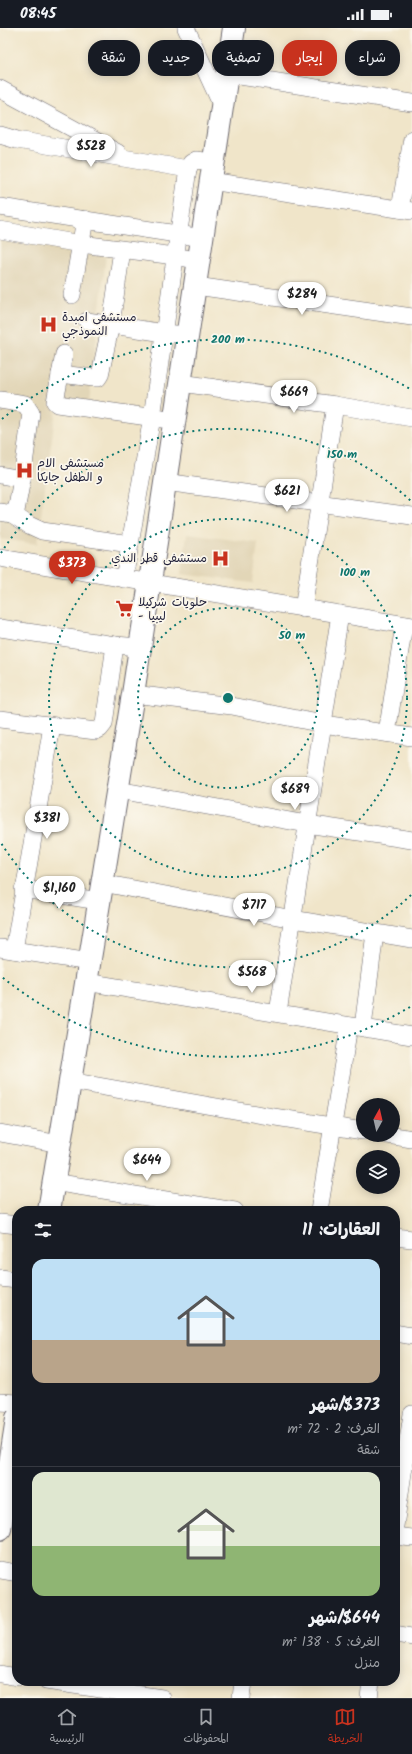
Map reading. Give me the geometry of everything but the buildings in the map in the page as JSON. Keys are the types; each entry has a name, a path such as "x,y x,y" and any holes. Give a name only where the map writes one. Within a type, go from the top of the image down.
{"highway":[{"path":"232,40 234,28"},
{"path":"50,1206 100,892 118,790 181,383 187,335 200,261 227,76"},
{"path":"0,1522 12,1480"}],"street":[{"path":"186,28 222,106"},
{"path":"240,76 412,103"},
{"path":"0,89 130,160"},
{"path":"0,135 17,140 188,169"},
{"path":"124,579 152,417 188,169 191,163 196,160 212,172 406,210 412,139"},
{"path":"0,207 203,238"},
{"path":"19,210 8,232 122,250 176,256 200,261"},
{"path":"72,295 85,220"},
{"path":"60,374 98,378 100,375 111,324 122,250"},
{"path":"196,286 412,317"},
{"path":"87,321 164,333 187,335"},
{"path":"64,354 55,402 57,404 152,417 174,422"},
{"path":"181,383 336,405 412,418"},
{"path":"0,400 26,404 31,413 16,511 6,513"},
{"path":"303,609 336,405"},
{"path":"0,475 22,479"},
{"path":"165,482 412,516"},
{"path":"6,513 42,531 130,544"},
{"path":"0,558 303,609 408,625 387,733"},
{"path":"278,1013 340,614"},
{"path":"0,628 115,645 139,647"},
{"path":"0,719 96,731 100,729 104,724 115,645"},
{"path":"133,694 232,706 323,724 412,737"},
{"path":"52,726 23,889 7,949 88,972 278,1013 412,1036"},
{"path":"118,790 307,824 412,840"},
{"path":"23,889 100,892 292,919 412,938"},
{"path":"320,1206 333,1126 356,1026 375,933"},
{"path":"70,1081 356,1130"},
{"path":"0,1133 60,1144"},
{"path":"400,1137 412,1139"},
{"path":"53,1182 191,1206"},
{"path":"0,1223 12,1224"},
{"path":"400,1238 412,1239"},
{"path":"0,1278 12,1279"},
{"path":"400,1334 412,1336"},
{"path":"0,1402 12,1403"},
{"path":"400,1480 405,1434 412,1414"},
{"path":"400,1537 412,1538"},
{"path":"0,1570 12,1572"},
{"path":"400,1635 412,1636"},
{"path":"0,1674 12,1676"},
{"path":"80,1686 162,1698"},
{"path":"241,1698 242,1686"},
{"path":"369,1698 370,1686"}],"shaded area":[{"name":"مستشفى امبدة النموذجي","path":"0,239 106,255 89,403 57,402 37,544 0,539"},
{"name":"مستشفى قطر الندي","path":"187,534 258,543 253,583 182,574"}],"place":[{"name":"مستشفى امبدة النموذجي","path":"49,324"},
{"name":"مستشفى الام و الطفل جايكا","path":"24,470"},
{"name":"مستشفى قطر الندي","path":"220,558"},
{"name":"حلويات شركيلا - ليبيا","path":"125,609"}]}
